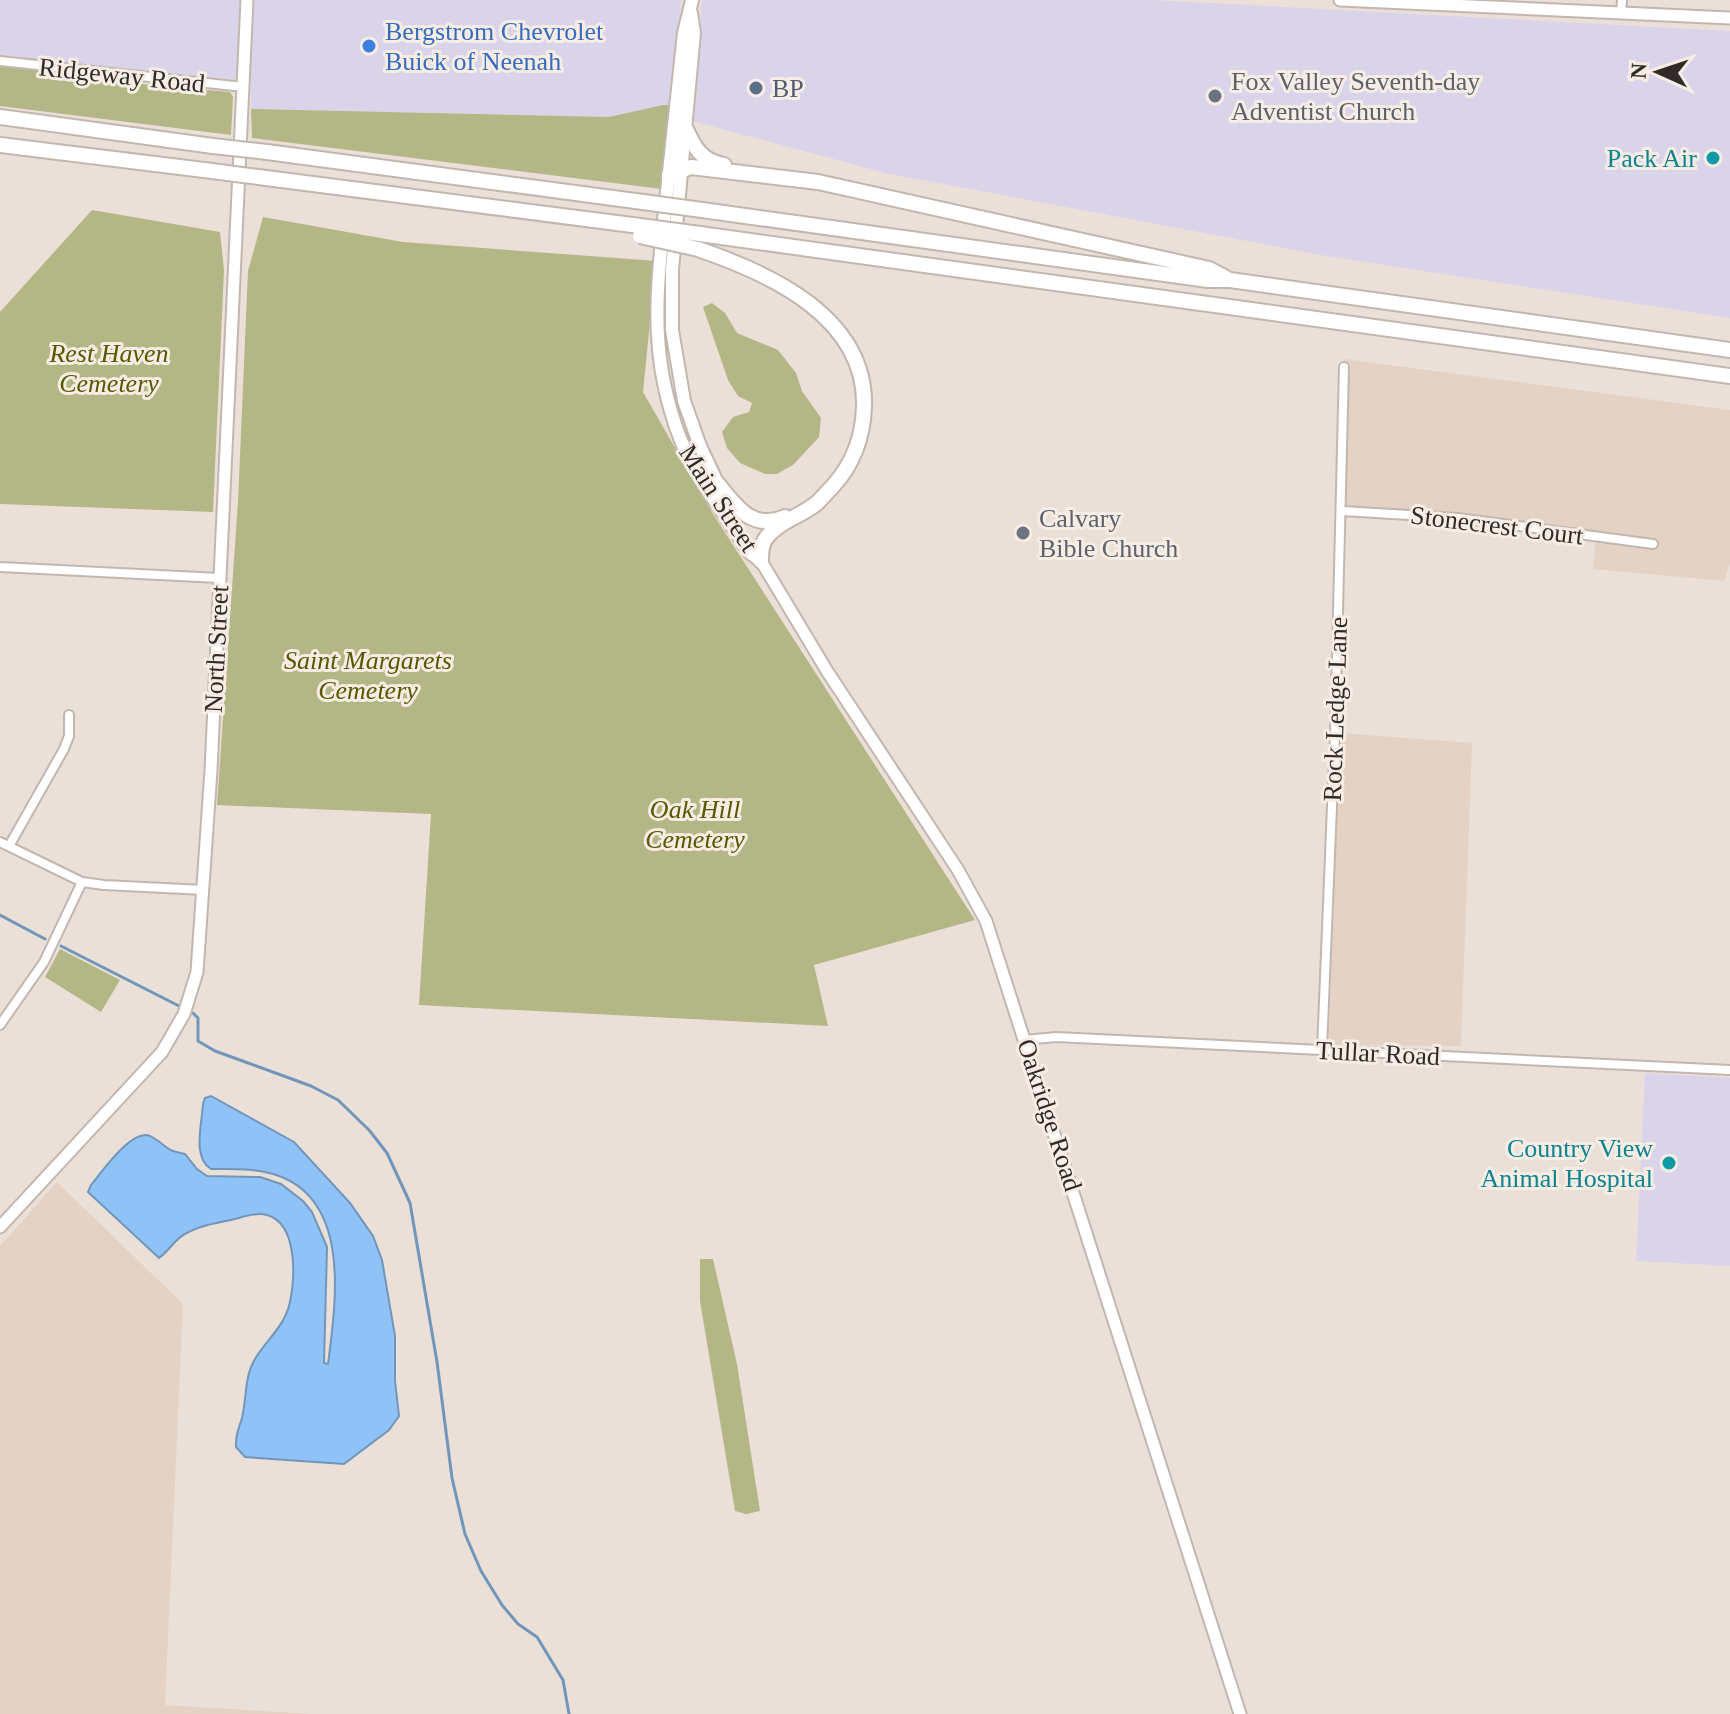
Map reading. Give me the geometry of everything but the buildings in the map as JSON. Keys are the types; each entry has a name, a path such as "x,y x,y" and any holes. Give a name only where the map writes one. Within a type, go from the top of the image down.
{"highway":[{"path":"0,117 1208,280 1230,280 1730,350"},
{"path":"686,129 696,152 712,163 805,175 818,182"},
{"path":"0,145 487,205 699,241 1730,376"},
{"path":"675,172 818,182 1209,269 1230,280"},
{"path":"699,241 797,293 834,327 850,351 862,384 862,430 850,463 818,502 766,537 761,561"},
{"path":"718,484 744,515 763,522 782,519 823,495"}],"main road":[{"name":"Main Street","path":"691,5 694,33 686,129 675,172 656,309 661,374 681,441 693,465 750,553 761,561"},
{"name":"Main Street","path":"691,5 684,33 675,172 672,330 684,401 700,446 728,505 757,549 761,561"}],"street":[{"name":"North Street","path":"0,1227 148,1069 175,1032 197,972 204,890 247,0"},
{"path":"1340,0 1486,3 1621,14 1730,18"},
{"path":"1621,14 1622,0"},
{"name":"Ridgeway Road","path":"0,61 244,87"},
{"name":"Rock Ledge Lane","path":"1322,1050 1342,511 1344,367"},
{"name":"Stonecrest Court","path":"1342,511 1458,518 1653,544"},
{"name":"Oakridge Road","path":"761,561 827,671 975,899 996,947 1240,1714"},
{"path":"0,567 219,578"},
{"path":"69,715 69,736 64,749 4,844 82,882 204,890"},
{"path":"0,1025 44,962 82,882"},
{"name":"Tullar Road","path":"1025,1040 1056,1037 1730,1070"}],"shaded area":[{"path":"0,0 681,0 671,105 609,117 251,109 251,81 0,56"},
{"path":"702,0 1154,0 1730,31 1730,318 1326,256 885,173 692,121"},
{"path":"1344,359 1730,410 1730,563 1724,581 1593,569 1596,537 1342,511"},
{"path":"1340,733 1472,743 1461,1046 1331,1045"},
{"path":"1645,1073 1730,1078 1730,1266 1636,1261"},
{"path":"57,1182 183,1304 165,1705 312,1714 0,1714 0,1246"}],"green space":[{"path":"0,63 109,81 230,92 233,97 231,135 0,106"},
{"path":"671,105 662,189 252,138 251,109 609,117"},
{"name":"Rest Haven Cemetery","path":"92,210 220,232 224,270 213,512 0,504 0,312"},
{"name":"Oak Hill Cemetery","path":"263,217 403,242 656,261 643,392 713,514 975,920 814,965 828,1026 419,1005 431,814 217,805 238,502 248,271"},
{"path":"712,303 725,313 737,333 778,350 796,373 802,391 821,418 819,437 793,465 777,474 765,474 740,463 727,448 722,432 733,417 749,412 752,403 738,396 728,380 703,307"},
{"path":"60,949 120,980 101,1012 45,977"},
{"path":"700,1259 713,1259 737,1364 760,1511 746,1514 735,1511 700,1301"}],"water":[{"path":"211,1096 294,1142 350,1203 373,1236 382,1260 395,1336 399,1416 389,1430 344,1464 245,1457 236,1447 251,1366 280,1325 290,1302 292,1252 284,1229 277,1220 254,1214 202,1227 181,1236 159,1258 88,1192 128,1143 145,1135 185,1154 207,1176 260,1177 281,1184 312,1212 327,1247 324,1363 328,1364 335,1283 327,1228 316,1205 298,1186 265,1172 211,1169 205,1164 200,1149 200,1130 203,1104 205,1098"}],"waterway":[{"path":"0,915 45,939"},
{"path":"61,946 181,1007"},
{"path":"193,1013 198,1018 198,1041 215,1051 311,1086 338,1100 387,1153 410,1203 437,1362 452,1478 465,1534 481,1571 502,1605 518,1624 537,1637 563,1680 569,1714"}],"place":[{"name":"Bergstrom Chevrolet Buick of Neenah","path":"369,46"},
{"name":"BP","path":"756,88"},
{"name":"Fox Valley Seventh-day Adventist Church","path":"1215,96"},
{"name":"Pack Air","path":"1713,158"},
{"name":"Calvary Bible Church","path":"1023,533"},
{"name":"Country View Animal Hospital","path":"1669,1163"}],"park label":[{"name":"Saint Margarets Cemetery","path":"368,675"}]}
